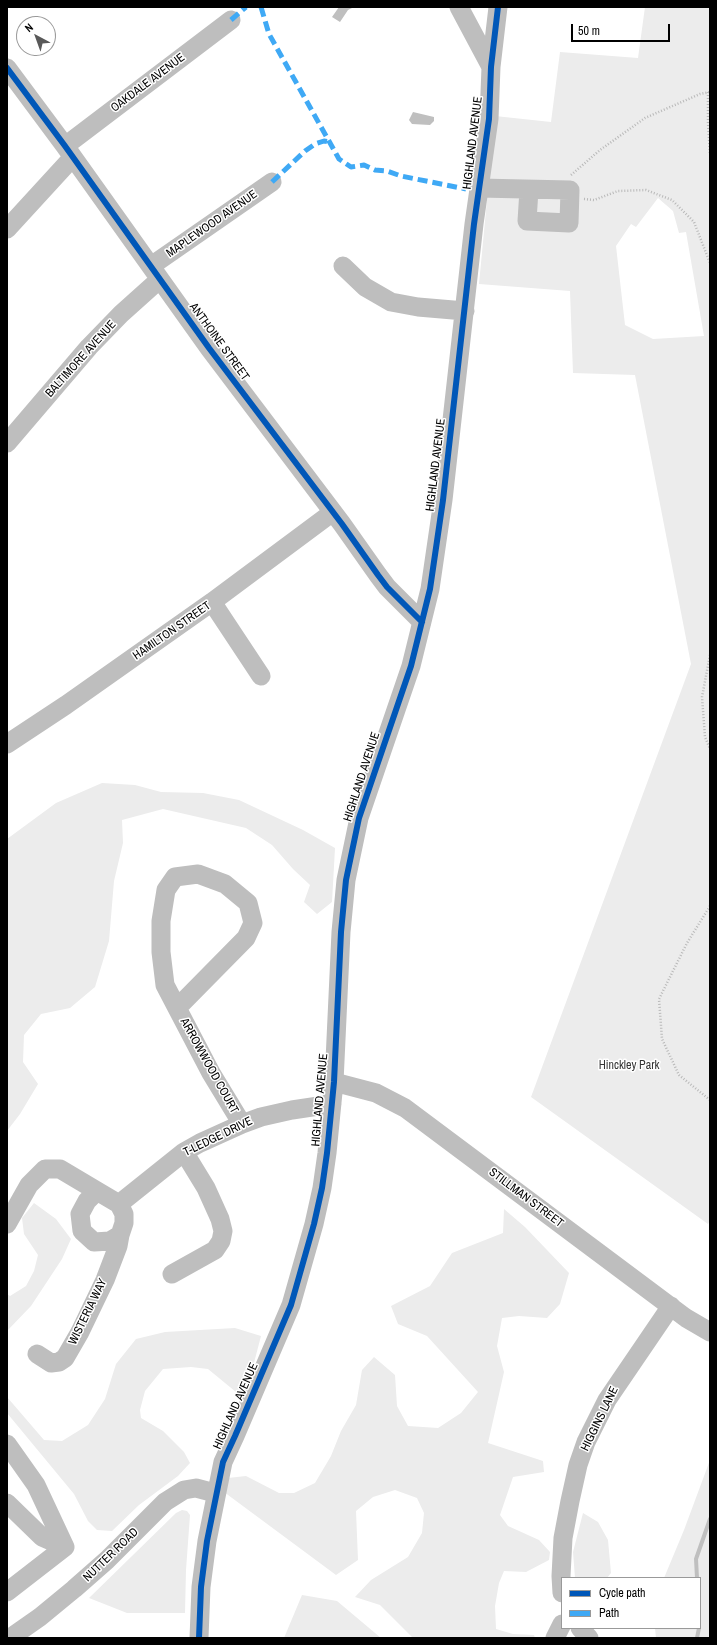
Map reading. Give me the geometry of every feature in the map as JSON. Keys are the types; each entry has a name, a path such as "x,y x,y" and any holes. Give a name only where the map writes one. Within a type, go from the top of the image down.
{"street":[{"path":"458,7 491,67"},
{"name":"HIGHLAND AVENUE","path":"199,1638 201,1587 207,1541 215,1493 223,1462 291,1305 314,1224 322,1188 334,1082 341,940 346,880 360,818 411,666 430,590 443,500 479,188 489,119 491,67 498,7"},
{"name":"OAKDALE AVENUE","path":"7,229 69,152 231,20"},
{"name":"ANTHOINE STREET","path":"7,68 209,348 333,512 387,587 422,622"},
{"name":"MAPLEWOOD AVENUE","path":"156,273 272,182"},
{"path":"479,188 530,190 570,194 569,223 527,221 530,190"},
{"path":"343,266 365,287 391,302 466,311"},
{"name":"BALTIMORE AVENUE","path":"7,444 89,347 121,314 156,273"},
{"name":"HAMILTON STREET","path":"7,744 66,705 212,602 333,512"},
{"path":"212,602 261,676"},
{"name":"ARROWWOOD COURT","path":"177,1008 246,938 253,923 248,903 225,884 198,874 175,877 166,890 161,921 160,952 165,985 177,1008 211,1073 242,1124"},
{"name":"STILLMAN STREET","path":"334,1082 376,1093 405,1108 686,1318 710,1332"},
{"name":"T-LEDGE DRIVE","path":"120,1204 184,1152 242,1124 261,1117 292,1110 332,1104"},
{"path":"172,1274 215,1250 221,1241 223,1231 220,1219 206,1188 184,1152"},
{"path":"7,1224 29,1185 45,1169 60,1169 120,1204 124,1214 124,1223 120,1235 110,1241 94,1242 82,1230 80,1214 87,1201 97,1191"},
{"name":"WISTERIA WAY","path":"37,1354 52,1363 59,1362 65,1358 80,1332 105,1280 118,1246 120,1235"},
{"name":"HIGGINS LANE","path":"561,1584 560,1576 563,1538 571,1494 578,1465 586,1442 615,1386 671,1306"},
{"path":"7,1444 36,1485 65,1547"},
{"name":"NUTTER ROAD","path":"10,1638 74,1589 107,1560 165,1502 172,1497 184,1490 198,1487 215,1493"},
{"path":"7,1503 42,1537 65,1547"},
{"path":"7,1592 65,1547"},
{"path":"555,1638 561,1626"},
{"path":"581,1629 589,1638"}],"path":[{"path":"710,155 708,124 709,92 700,94 645,118 600,150 571,175 570,194 594,200 618,191 646,190 672,200 694,222 710,263"},
{"path":"710,655 702,697 705,737 710,749"},
{"path":"710,906 687,943 659,999 662,1039 679,1075 710,1100"}],"green space":[{"name":"Hinckley Park","path":"645,7 710,7 710,1220 708,1224 531,1097 691,664 635,375 573,373 570,291 479,284 495,116 551,122 560,52 638,58","holes":["658,198 673,211 679,233 686,232 704,336 653,339 625,325 616,246 631,224 636,227"]},
{"path":"102,783 135,785 161,792 203,793 239,800 303,830 335,848 332,902 317,914 304,902 310,885 293,869 272,845 246,828 163,809 122,820 123,843 114,881 109,941 95,987 70,1008 41,1014 24,1035 23,1062 38,1084 20,1114 7,1131 7,839 56,803"},
{"path":"34,1203 56,1219 71,1239 62,1259 31,1306 7,1331 7,1294 10,1296 26,1286 34,1271 38,1255 24,1234 22,1218"},
{"path":"504,1209 525,1227 569,1273 560,1304 547,1318 519,1316 502,1318 497,1346 504,1372 488,1443 543,1461 544,1472 513,1477 500,1515 508,1526 539,1540 550,1552 549,1560 526,1572 504,1571 499,1583 495,1606 496,1629 513,1634 534,1635 535,1638 413,1638 380,1605 355,1597 371,1580 408,1557 422,1533 424,1513 417,1498 395,1490 373,1497 356,1511 358,1560 336,1575 224,1492 228,1478 246,1476 279,1493 294,1493 315,1483 331,1456 341,1431 356,1405 362,1370 374,1357 395,1375 397,1406 408,1426 438,1428 461,1413 478,1392 427,1336 398,1324 391,1306 430,1286 452,1253 503,1233"},
{"path":"235,1328 261,1336 249,1382 236,1392 208,1369 191,1367 163,1369 145,1391 140,1410 141,1418 163,1431 184,1452 190,1463 178,1476 139,1505 112,1531 97,1530 88,1521 74,1494 7,1413 7,1397 44,1440 62,1441 88,1425 105,1399 116,1364 136,1339 165,1332"},
{"path":"710,1460 710,1638 656,1638 655,1629 701,1629 701,1577 664,1577"},
{"path":"182,1510 187,1511 190,1515 185,1613 127,1613 89,1598 176,1513"},
{"path":"583,1513 598,1522 608,1540 611,1573 608,1577 575,1577 573,1552"},
{"path":"302,1595 337,1601 381,1638 284,1638"}],"shaded area":[{"path":"339,7 352,8 348,10 340,22 332,17"},
{"path":"413,112 434,117 434,121 430,125 412,124 409,120"}],"waterway":[{"path":"697,1577 696,1559 710,1519"},
{"path":"697,1638 699,1629"}],"marked path":[{"path":"231,20 246,7"},
{"path":"261,7 269,34 339,159 351,167 364,165 375,170 387,171 401,176 466,189"},
{"path":"272,182 305,151 315,144 324,141 330,142"}],"cycle path":[{"path":"199,1638 201,1587 207,1541 223,1462 291,1305 314,1224 322,1188 334,1082 341,932 346,880 359,818 411,666 430,589 443,500 474,224 489,119 491,67 498,7"},
{"path":"7,68 65,146 209,348 342,524 378,575 387,587 422,622"}]}
